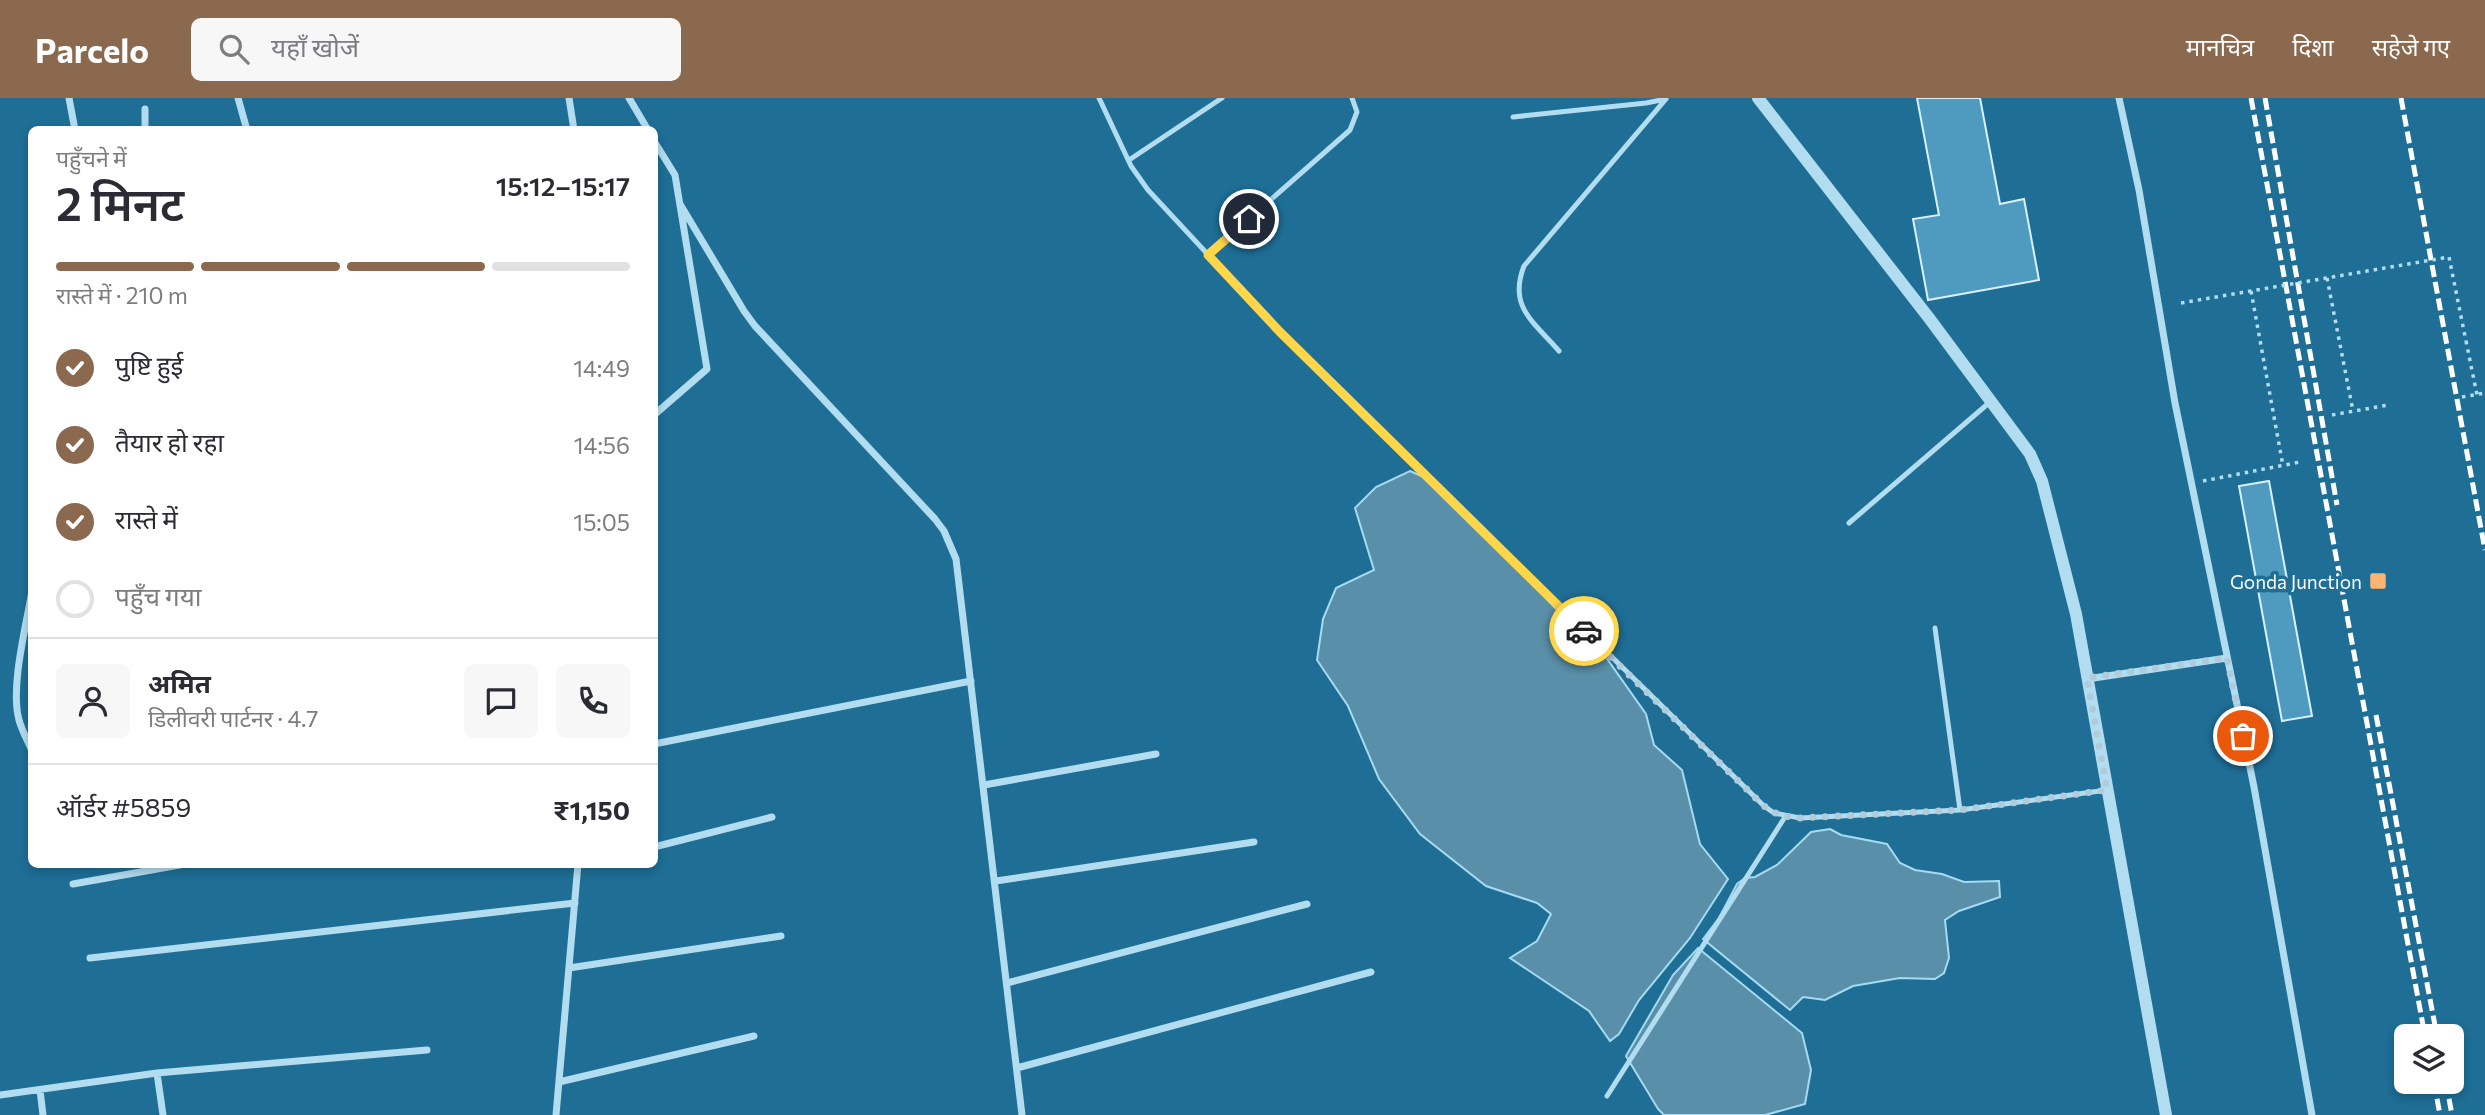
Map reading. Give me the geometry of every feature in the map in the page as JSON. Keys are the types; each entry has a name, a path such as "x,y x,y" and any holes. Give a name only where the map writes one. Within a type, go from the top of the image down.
{"street":[{"path":"69,98 74,126"},
{"path":"238,98 246,126"},
{"path":"569,98 573,126"},
{"path":"629,98 646,126"},
{"path":"1758,98 1929,317 2030,454 2042,481 2076,614 2166,1115"},
{"path":"2119,98 2139,190 2175,403 2254,787 2312,1115"},
{"path":"145,109 145,126"},
{"path":"658,147 675,175 707,369 658,412"},
{"path":"680,204 755,326 944,531 956,559 1022,1115"},
{"path":"28,617 17,687 19,720 28,741"},
{"path":"2087,678 2227,658"},
{"path":"658,743 971,681"},
{"path":"984,785 1156,754"},
{"path":"658,846 772,817"},
{"path":"996,881 1254,842"},
{"path":"73,884 163,868"},
{"path":"556,1115 578,868"},
{"path":"90,958 575,903"},
{"path":"1007,983 1307,904"},
{"path":"569,968 781,936"},
{"path":"1017,1068 1371,972"},
{"path":"559,1082 754,1036"},
{"path":"0,1096 157,1073 427,1050"},
{"path":"157,1073 163,1115"},
{"path":"40,1090 43,1115"}],"lane":[{"path":"1099,98 1129,160 1148,190 1280,332 1669,714 1774,813 1800,818 1960,810 2107,790"},
{"path":"1129,160 1222,98"},
{"path":"1208,255 1350,130 1357,112 1352,98"},
{"path":"1513,117 1667,99"},
{"path":"1559,351 1524,311 1518,296 1519,280 1524,266 1667,99"},
{"path":"1849,523 1991,401"},
{"path":"1935,628 1960,810"},
{"path":"1607,1096 1785,817"}],"path":[{"path":"2181,303 2449,257 2477,395"},
{"path":"2327,278 2353,411"},
{"path":"2251,291 2283,466"},
{"path":"2462,397 2485,393"},
{"path":"2332,415 2388,405"},
{"path":"2192,484 2300,462"}],"water":[{"path":"1410,471 1437,483 1562,615 1605,656 1646,714 1654,745 1682,770 1700,844 1728,879 1690,938 1639,1000 1619,1034 1610,1041 1589,1011 1510,958 1537,941 1551,914 1537,903 1486,886 1420,834 1379,779 1348,706 1317,660 1323,619 1336,588 1374,570 1355,508 1376,487"},
{"path":"1830,829 1841,835 1887,844 1900,863 1915,870 1942,874 1964,882 1999,881 2000,897 1959,911 1945,920 1949,958 1944,973 1935,979 1900,978 1853,986 1825,1000 1803,997 1790,1010 1703,939 1719,918 1737,884 1777,865 1811,832"},
{"path":"1698,948 1802,1033 1811,1070 1805,1104 1765,1115 1664,1115 1658,1109 1626,1056 1673,975"}],"building":[{"path":"1917,98 1980,98 2000,204 2024,199 2039,280 1928,300 1913,219 1939,215"},
{"name":"Gonda Junction","path":"2269,481 2312,716 2282,721 2239,486"}],"railway":[{"path":"2251,98 2423,1024"},
{"path":"2265,98 2337,505"},
{"path":"2401,98 2485,550"},
{"path":"2376,715 2435,1024"},
{"path":"2436,1094 2440,1115"},
{"path":"2448,1094 2452,1115"}],"way so far":[{"path":"1584,631 1764,806 1785,817 1960,810 2107,790 2087,678 2227,658 2243,736"}],"place":[{"name":"Gonda Junction","path":"2378,581"}],"route":[{"path":"1249,219 1208,255 1280,332 1584,631"}]}
